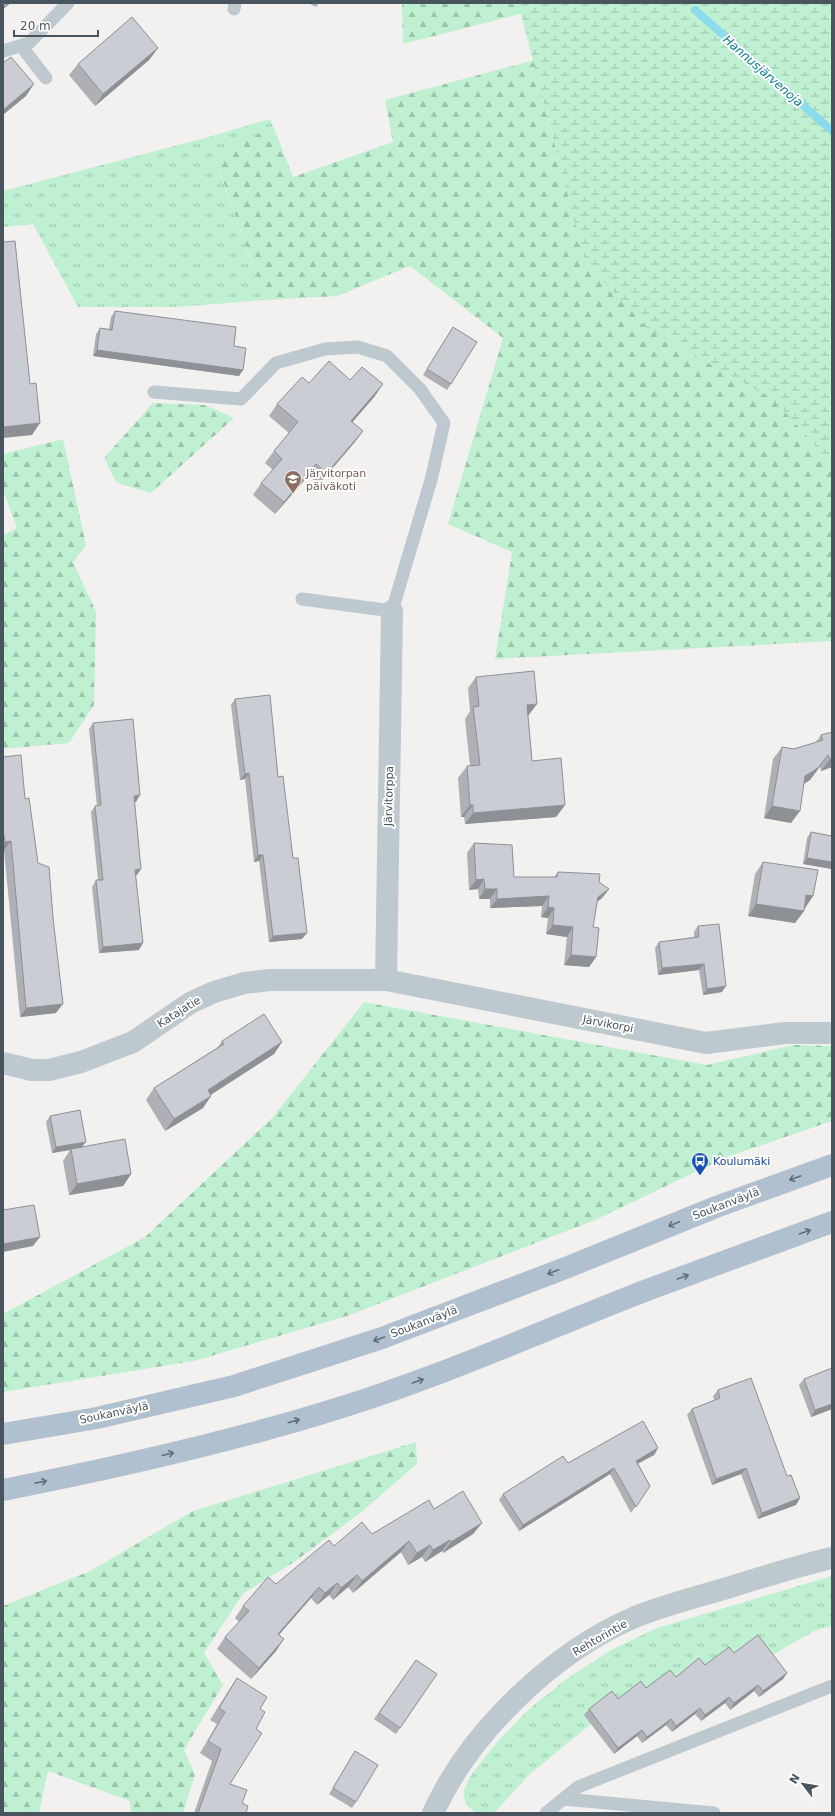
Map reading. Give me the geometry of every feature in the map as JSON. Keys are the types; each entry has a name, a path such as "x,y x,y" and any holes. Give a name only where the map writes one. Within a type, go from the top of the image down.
{"main road":[{"name":"Soukanväylä","path":"3,1434 97,1418 234,1386 382,1338 568,1267 716,1207 832,1165"},
{"path":"3,1490 95,1472 250,1434 324,1413 438,1374 647,1290 832,1222"}],"street":[{"name":"Järvitorppa","path":"386,980 392,611"},
{"name":"Katajatie","path":"3,1064 32,1070 49,1070 81,1062 134,1042 190,1003 214,992 244,983 270,980 386,980"},
{"name":"Järvikorpi","path":"386,980 706,1043 786,1033 832,1033"},
{"name":"Rehtorintie","path":"433,1813 443,1790 473,1747 500,1714 561,1661 602,1635 635,1618 665,1606 832,1558"}],"lane":[{"path":"3,51 29,43 68,3"},
{"path":"21,46 46,78"},
{"path":"154,392 240,399 276,364 325,349 358,347 387,356 420,389 444,423 431,480 392,611 302,599"},
{"path":"546,1813 578,1787 832,1686"},
{"path":"564,1799 714,1813"}],"green space":[{"path":"402,3 563,3 403,44"},
{"path":"518,3 832,3 832,464 774,400 648,329 585,261"},
{"path":"832,3 832,641 495,659 512,552 448,524 503,338 410,266 337,296 265,300 215,158 273,126 293,177 393,142 385,100 662,26"},
{"path":"270,119 273,126 215,159 265,300 175,307 78,307 33,224 3,227 3,191 205,138"},
{"path":"153,403 205,405 234,418 151,493 117,483 104,458"},
{"path":"63,439 86,545 73,562 96,612 94,705 69,743 3,749 3,535 17,528 3,490 3,454"},
{"path":"364,1002 707,1065 794,1045 832,1046 832,1121 727,1157 595,1220 347,1316 194,1361 3,1392 3,1314 145,1237 273,1117"},
{"path":"416,1442 417,1464 359,1514 294,1562 243,1594 204,1653 223,1685 184,1750 195,1775 183,1813 131,1813 130,1801 48,1771 39,1813 3,1813 3,1606 90,1571 193,1511"},
{"path":"832,1576 832,1626 814,1631 767,1658 730,1659 672,1683 591,1724 529,1775 494,1813 476,1813 466,1805 463,1792 471,1775 498,1741 528,1710 568,1678 611,1650 657,1628"}],"building":[{"path":"132,17 158,48 103,94 78,64"},
{"path":"11,57 34,84 3,110 3,63"},
{"path":"15,241 30,384 36,383 40,423 3,427 3,242"},
{"path":"115,311 236,327 234,346 246,348 243,370 97,350 100,328 112,330"},
{"path":"453,327 477,342 451,384 427,369"},
{"path":"329,361 350,380 362,367 383,384 351,421 363,431 327,473 316,464 284,502 261,483 282,459 274,451 298,422 277,404 302,377 309,383"},
{"path":"534,671 537,704 527,705 532,761 561,758 565,805 473,813 473,805 470,805 467,766 480,765 473,707 479,706 476,677"},
{"path":"270,695 278,777 283,776 293,858 298,858 307,933 273,936 263,855 258,855 249,773 245,774 235,699"},
{"path":"133,719 140,795 134,796 141,869 135,870 143,943 103,947 96,880 103,880 95,806 101,805 93,723"},
{"path":"832,732 832,758 830,759 828,755 818,768 805,776 800,811 772,806 782,747 794,749 823,740 821,735"},
{"path":"21,755 25,799 29,798 38,863 49,867 53,918 63,1004 26,1008 11,841 5,842 3,830 3,757"},
{"path":"811,832 832,836 832,862 807,858"},
{"path":"474,843 512,845 514,877 557,877 558,872 600,874 599,882 609,889 598,897 593,927 599,928 596,957 571,955 573,927 553,925 554,908 548,907 549,896 497,899 497,889 485,889 484,879 476,880"},
{"path":"763,862 818,870 813,896 806,895 804,911 756,904"},
{"path":"719,924 726,986 707,989 704,964 662,968 659,942 699,937 698,926"},
{"path":"264,1014 282,1042 208,1090 211,1096 174,1119 154,1088 224,1044 222,1041"},
{"path":"80,1110 86,1142 56,1147 50,1116"},
{"path":"125,1139 131,1174 77,1184 71,1149"},
{"path":"34,1205 40,1237 3,1244 3,1210"},
{"path":"832,1368 832,1404 815,1410 804,1379"},
{"path":"751,1378 787,1476 791,1475 800,1498 762,1513 746,1468 716,1479 692,1409 720,1398 718,1390"},
{"path":"643,1421 658,1448 636,1461 650,1486 636,1507 614,1468 523,1525 503,1494 563,1456 568,1463"},
{"path":"463,1491 482,1523 451,1542 450,1540 433,1550 430,1545 417,1553 409,1541 362,1581 357,1575 341,1588 337,1583 325,1593 319,1587 278,1634 284,1639 259,1668 225,1637 249,1611 243,1606 268,1577 276,1584 329,1540 334,1546 362,1522 372,1534 429,1500 434,1509"},
{"path":"758,1635 787,1673 763,1691 758,1685 734,1703 729,1697 705,1715 700,1708 676,1726 671,1719 647,1737 642,1730 618,1748 589,1709 612,1691 618,1699 641,1681 646,1688 670,1670 676,1677 699,1658 705,1665 729,1647 734,1653"},
{"path":"416,1660 437,1674 400,1728 379,1713"},
{"path":"237,1678 267,1697 260,1709 265,1712 256,1729 262,1733 230,1784 247,1790 242,1803 248,1806 246,1813 198,1813 221,1749 208,1741 225,1712 219,1708"},
{"path":"355,1751 378,1765 356,1802 333,1788"}],"waterway":[{"name":"Hannusjärvenoja","path":"695,10 832,131"}],"place":[{"name":"Järvitorpan päiväkoti","path":"293,494"},
{"name":"Koulumäki","path":"700,1176"}]}
